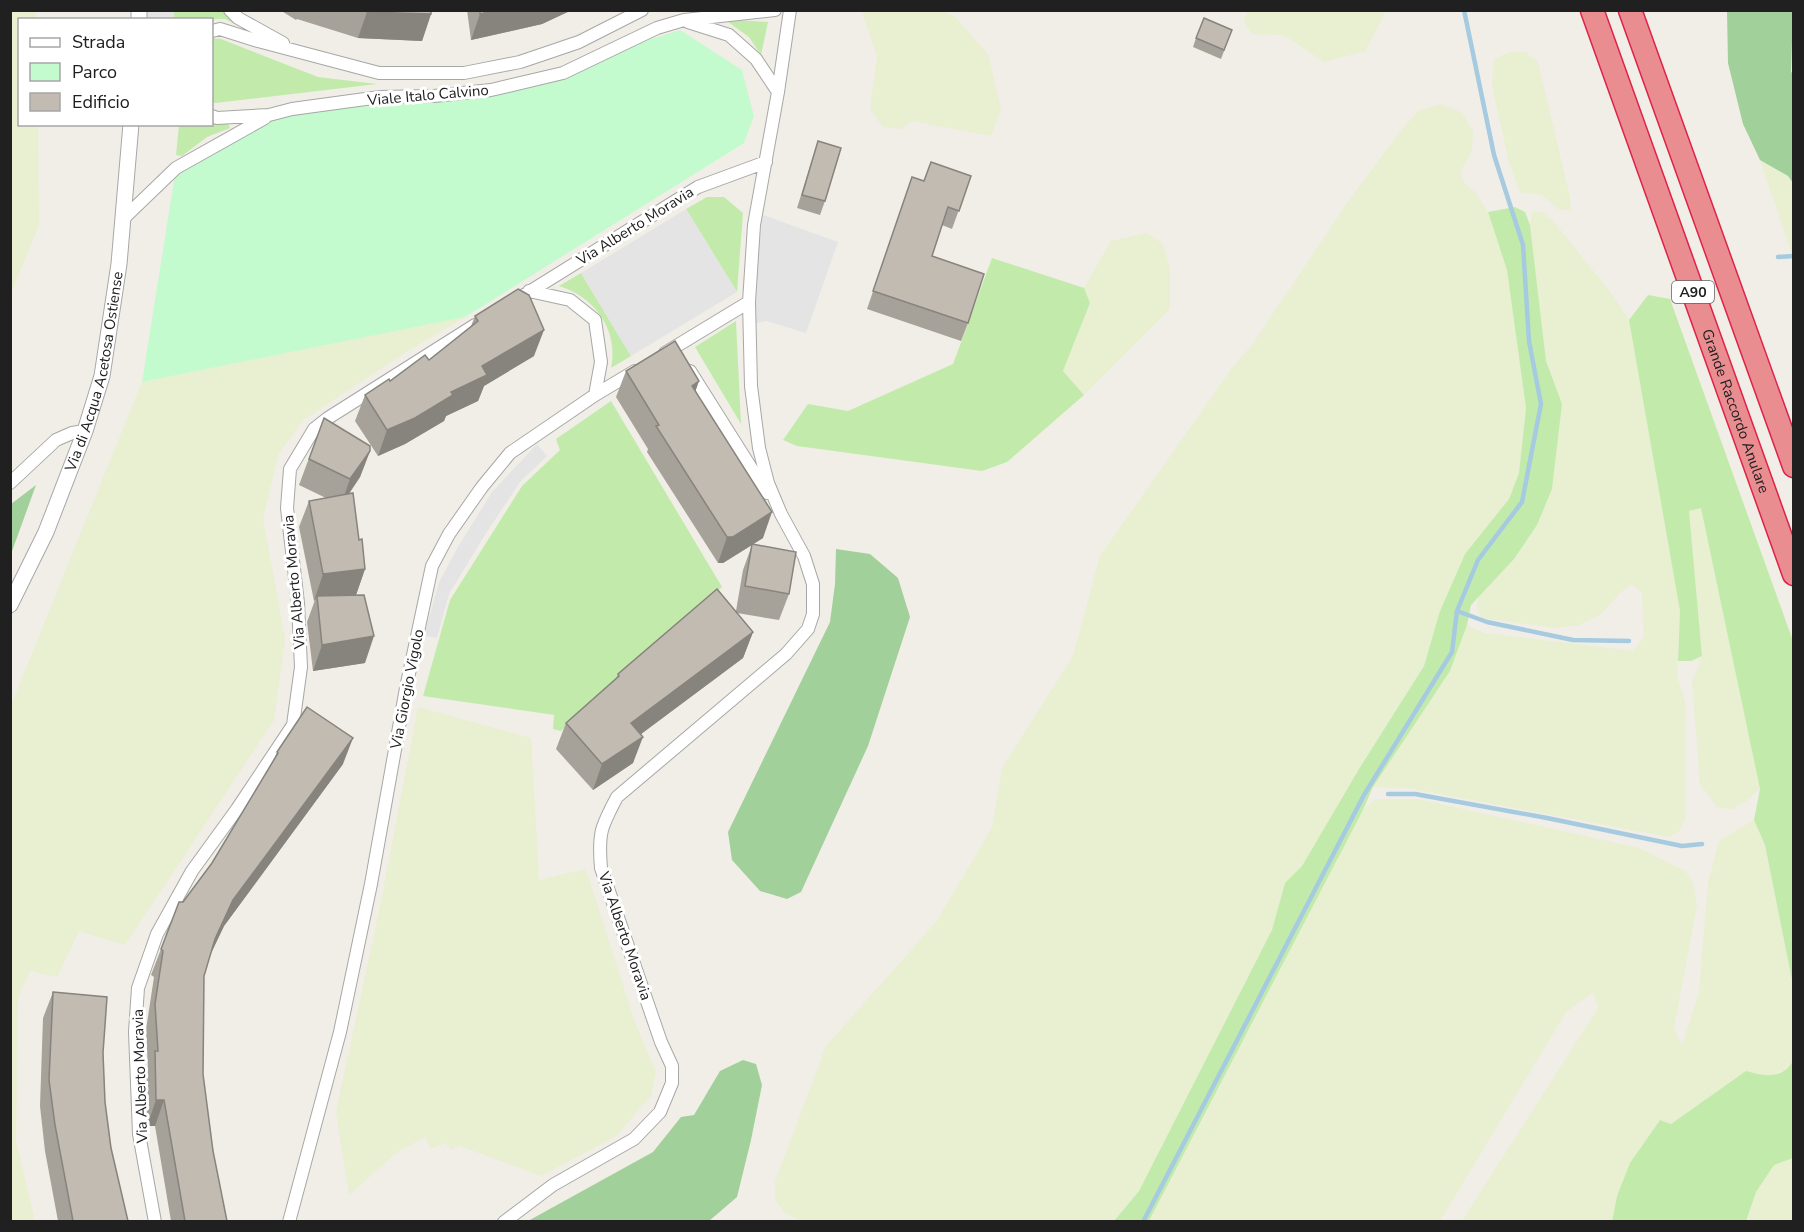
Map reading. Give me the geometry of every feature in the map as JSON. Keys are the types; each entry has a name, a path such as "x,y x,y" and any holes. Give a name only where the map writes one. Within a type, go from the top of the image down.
{"highway":[{"name":"Grande Raccordo Anulare","path":"1592,10 1794,574"},
{"name":"A90","path":"1630,10 1794,466"}],"street":[{"name":"Viale Italo Calvino","path":"230,10 238,18 300,52"},
{"name":"Viale Italo Calvino","path":"213,31 220,29 379,73 464,73 520,62 579,42 642,10"},
{"name":"Viale Italo Calvino","path":"213,116 269,115 292,109 380,98 434,96 491,90 563,73 657,28 684,20 775,10"},
{"name":"Via Alberto Moravia","path":"504,1221 553,1185 634,1139 660,1112 672,1083 672,1066 661,1042 601,868 599,842 602,826 617,797 786,654 808,628 813,614 813,584 804,556 781,514 768,483 759,448 751,386 749,302 754,225 790,10"},
{"path":"684,20 729,35 756,59 778,92"},
{"name":"Viale Italo Calvino","path":"123,219 176,168 269,115"},
{"name":"Via di Acqua Acetosa Ostiense","path":"10,605 46,532 85,431 102,376 110,336 131,126"},
{"name":"Via Alberto Moravia","path":"155,1221 139,1134 135,1032 138,988 157,934 192,871 293,725 302,667 298,603 287,508 290,469 314,429 328,418 698,187 766,162"},
{"path":"529,291 570,300 595,320 601,362 595,396"},
{"name":"Via Giorgio Vigolo","path":"289,1221 340,1032 371,884 406,688 432,566 449,534 482,487 510,453 647,363 749,302"},
{"path":"675,347 781,514"},
{"path":"10,483 56,440 72,433 85,431"}],"green space":[{"path":"11,10 36,11 36,18 18,18 18,126 38,126 39,225 11,293"},
{"path":"1247,10 1386,11 1365,51 1324,62 1284,35 1252,34 1244,22"},
{"path":"174,11 224,11 247,30 225,19 174,18"},
{"path":"862,11 943,11 955,17 988,54 1001,109 991,136 912,121 901,129 883,127 870,109 877,57"},
{"path":"1727,11 1793,11 1791,72 1794,74 1793,183 1788,176 1760,160 1743,124 1728,63"},
{"path":"735,20 768,22 761,55 749,37 728,22"},
{"path":"680,30 742,70 754,116 744,143 465,317 142,382 176,168 292,109 491,90"},
{"path":"213,38 221,39 318,77 377,84 213,102"},
{"path":"1510,52 1525,52 1538,62 1570,198 1571,211 1558,209 1542,195 1520,192 1509,163 1492,85 1494,59"},
{"path":"1441,104 1462,113 1473,131 1472,151 1460,172 1465,184 1475,192 1488,212 1507,270 1526,408 1519,473 1509,499 1465,554 1440,611 1424,666 1359,769 1302,866 1285,883 1272,930 1139,1191 1114,1221 803,1222 785,1213 775,1200 775,1182 826,1046 936,922 992,828 1002,768 1073,656 1100,556 1232,368 1252,345 1345,206 1395,138 1418,111"},
{"path":"213,122 228,123 230,128 207,137 182,156 176,155 179,126 213,126"},
{"path":"1760,160 1788,176 1793,183 1793,257"},
{"path":"707,197 724,197 743,213 737,292 686,209"},
{"path":"1515,207 1525,212 1530,225 1546,361 1562,404 1552,489 1537,525 1514,559 1471,605 1467,625 1450,671 1373,787 1149,1221 1114,1221 1139,1191 1272,930 1285,883 1302,866 1359,769 1424,666 1440,611 1465,554 1509,499 1519,473 1526,408 1507,270 1488,212"},
{"path":"1532,211 1542,212 1554,222 1614,297 1629,320 1680,611 1677,676 1685,701 1685,820 1679,831 1669,837 1408,788 1373,787 1450,671 1467,625 1484,633 1633,651 1644,637 1642,593 1632,584 1621,592 1600,615 1579,625 1557,628 1481,618 1477,607 1478,596 1514,559 1536,525 1552,489 1562,404 1546,361 1530,225"},
{"path":"1147,233 1163,244 1170,268 1170,309 1084,395 1063,371 1090,304 1084,288 1111,241"},
{"path":"992,258 1084,288 1090,303 1063,371 1084,395 1007,462 982,471 797,446 783,440 808,404 848,411 953,364"},
{"path":"581,273 631,356 611,368 613,354 608,328 593,307 583,298 559,286"},
{"path":"1648,295 1670,299 1793,641 1793,985 1765,845 1754,820 1760,789 1701,508 1689,511 1702,656 1691,661 1678,661 1680,611 1629,320"},
{"path":"465,317 403,354 302,421 278,455 263,519 285,639 274,720 125,945 79,931 57,977 30,971 18,997 16,1141 35,1221 11,1222 11,705 142,382"},
{"path":"736,321 741,424 695,347"},
{"path":"611,401 722,587 561,731 553,729 554,715 423,696 450,600 522,486 560,450 556,439"},
{"path":"36,485 11,554 11,504"},
{"path":"1701,507 1760,789 1745,802 1732,809 1717,807 1700,784 1692,682 1702,655 1689,511"},
{"path":"836,549 870,554 898,578 910,617 868,746 801,892 787,899 760,891 732,860 728,832 830,622 835,584"},
{"path":"418,707 531,738 539,880 586,869 635,1023 656,1071 651,1096 616,1136 541,1176 460,1146 452,1150 445,1143 430,1149 426,1137 397,1152 349,1195 336,1112 381,902"},
{"path":"1376,799 1417,799 1639,848 1685,871 1693,882 1697,905 1674,1028 1682,1046 1699,992 1708,883 1719,841 1754,820 1765,845 1793,985 1793,1061 1789,1068 1768,1077 1746,1071 1671,1124 1617,1196 1612,1221 1462,1221 1598,1008 1593,992 1566,1012 1440,1221 1149,1222 1363,810"},
{"path":"743,1060 756,1064 762,1085 751,1140 737,1197 709,1221 528,1221 653,1152 681,1117 694,1115 720,1071"},
{"path":"1793,1061 1793,1158 1774,1165 1756,1192 1746,1221 1612,1221 1617,1196 1630,1163 1660,1120 1671,1124 1746,1071 1766,1075 1778,1074 1789,1067"},
{"path":"1793,1158 1793,1221 1746,1222 1756,1192 1774,1165"}],"shaded area":[{"path":"146,11 174,11 174,18 146,18"},
{"path":"686,209 737,292 631,356 581,273"},
{"path":"763,215 838,242 806,333 767,321 749,325"},
{"path":"537,444 547,456 520,482 449,594 437,638 424,636 439,582 458,547 492,492"}],"building":[{"path":"364,10 431,10 431,14 367,12"},
{"path":"480,10 496,10 480,14"},
{"path":"1204,18 1232,30 1224,50 1196,38"},
{"path":"818,141 841,148 825,201 802,195"},
{"path":"931,162 971,176 959,211 948,207 932,256 984,274 968,323 873,291 912,177 924,181"},
{"path":"518,289 529,295 544,330 482,366 487,375 451,392 453,395 415,418 387,430 365,395 389,379 390,381 425,355 429,360 478,321 475,316"},
{"path":"675,341 699,381 692,386 772,512 733,537 727,537 656,426 659,425 626,371"},
{"path":"324,418 370,446 370,451 350,479 309,459"},
{"path":"353,493 365,569 323,574 309,501"},
{"path":"752,544 796,552 789,594 745,586"},
{"path":"717,589 753,632 631,723 643,737 602,764 566,723 619,676 618,674"},
{"path":"364,595 374,636 322,645 317,596"},
{"path":"307,707 353,738 233,900 215,939 204,976 203,1074 213,1151 227,1221 185,1221 164,1100 156,1100 155,1051 158,1051 155,1004 163,951 161,949 179,902 183,902 212,863 277,752"},
{"path":"53,992 107,997 103,1053 105,1102 111,1148 128,1221 73,1221 49,1080"}],"waterway":[{"path":"1143,1222 1364,795 1452,652 1457,611 1478,560 1522,502 1541,404 1529,341 1523,245 1494,155 1464,10"},
{"path":"1778,257 1794,256"},
{"path":"1457,611 1487,622 1573,640 1629,641"},
{"path":"1388,794 1415,794 1682,846 1702,844"}]}
